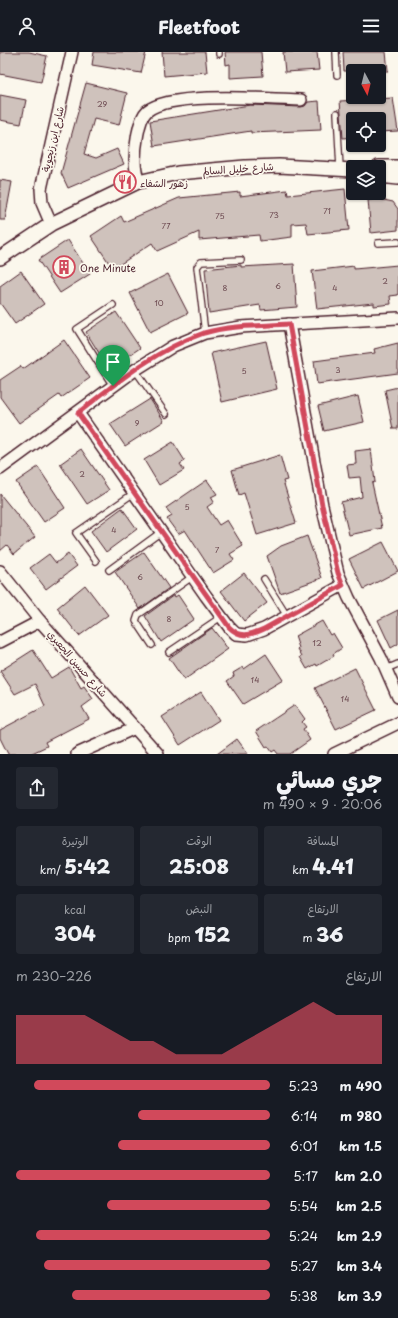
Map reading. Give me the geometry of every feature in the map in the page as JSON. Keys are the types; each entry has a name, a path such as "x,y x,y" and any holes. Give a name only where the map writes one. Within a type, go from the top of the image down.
{"street":[{"name":"شارع ابن زنجوية","path":"51,224 42,204 41,188 72,52"},
{"path":"138,182 135,162 136,145 144,114 152,108 175,102 224,97 301,100"},
{"name":"شارع خليل السالم","path":"0,258 51,224 138,182 178,173 223,169 279,166 346,169"},
{"path":"386,167 398,167"},
{"path":"386,177 398,178"},
{"path":"0,469 136,370 173,346 205,333 289,324 398,318"},
{"path":"289,324 322,505 338,573 398,697"},
{"path":"78,413 192,577 233,631 242,635 247,635 264,629 343,585"},
{"name":"شارع حسين الجعبري","path":"0,571 40,621 158,754"},
{"path":"0,642 40,621"},
{"path":"334,754 398,723"},
{"path":"76,754 135,728"}],"lane":[{"path":"336,52 337,75"},
{"path":"337,112 340,168"},
{"path":"378,243 398,242"},
{"path":"205,333 197,267 201,262 241,260"},
{"path":"113,386 77,329 114,305"},
{"path":"136,370 166,414"},
{"path":"96,561 76,533 134,493"},
{"path":"109,570 161,532"},
{"path":"152,645 136,622 138,615 192,577"},
{"path":"264,579 287,616"},
{"path":"169,652 221,616"},
{"path":"385,670 398,664"}],"building":[{"path":"0,52 29,52 47,56 41,82 0,74"},
{"path":"94,52 146,52 141,73 92,65"},
{"path":"162,52 205,52 207,72 164,76"},
{"path":"225,52 261,52 263,76 230,78 230,64 226,65"},
{"path":"283,52 317,52 319,70 285,72"},
{"path":"343,52 386,52 388,71 386,71 386,64 346,64 346,71 344,71"},
{"path":"86,83 127,93 119,125 94,119 84,154 96,158 117,149 124,164 68,188 61,173"},
{"path":"0,95 26,100 21,124 0,120"},
{"path":"386,98 393,98 398,131 386,132 386,112 346,112 346,138 343,138 340,101 346,101 346,104 386,104"},
{"path":"319,101 321,130 251,133 251,131 154,146 150,121 250,105 301,107 305,106 308,102"},
{"path":"0,180 12,182 5,220 0,220"},
{"path":"345,189 349,230 308,234 306,223 292,224 292,237 260,241 259,235 199,240 199,232 157,251 152,243 113,269 91,236 121,216 124,222 179,198 240,192 240,196 287,190 288,195"},
{"path":"368,200 384,200 393,202 398,209 398,230 371,233"},
{"name":"One Minute","path":"68,240 90,274 60,293 38,260"},
{"path":"294,264 297,307 261,310 260,305 209,313 205,269 241,265 241,267"},
{"path":"398,265 398,295 390,296 391,304 374,306 374,303 317,309 312,271 354,266 354,269"},
{"path":"21,271 44,304 15,324 0,303 0,286"},
{"path":"168,274 188,313 150,332 130,293"},
{"path":"116,312 140,348 109,369 86,332"},
{"path":"64,340 90,378 61,398 59,395 19,423 0,397 0,380 21,366 23,369"},
{"path":"266,341 277,389 222,402 211,353"},
{"path":"398,343 398,373 317,384 314,361 375,353 374,349"},
{"path":"398,387 398,429 393,429 385,390"},
{"path":"358,396 364,422 324,431 318,406"},
{"path":"150,399 164,421 125,446 110,424"},
{"path":"173,442 185,461 180,464 184,470 159,485 144,460"},
{"path":"81,449 109,490 87,504 60,464"},
{"path":"371,449 375,482 372,483 382,528 349,535 341,502 362,497 360,477 349,478 347,465 356,464 355,451"},
{"path":"280,455 287,480 283,481 296,523 257,535 244,493 239,495 232,470"},
{"path":"38,467 65,508 44,522 16,482"},
{"path":"207,480 217,494 211,497 214,502 207,507 219,525 227,520 243,546 230,554 234,560 213,573 185,530 178,534 167,519 172,516 166,508"},
{"path":"0,494 35,537 14,554 7,545 0,551"},
{"path":"122,508 137,529 106,552 91,531"},
{"path":"307,536 322,578 280,593 267,556 281,546"},
{"path":"383,542 398,571 364,589 349,559"},
{"path":"144,552 169,588 140,609 115,572"},
{"path":"49,554 56,563 68,554 77,566 46,589 30,568"},
{"path":"244,573 267,603 244,621 221,591"},
{"path":"85,585 108,615 79,636 57,608"},
{"path":"174,595 175,597 178,595 194,619 161,642 145,616"},
{"path":"398,610 398,644 391,648 378,620"},
{"path":"322,621 330,635 333,633 342,648 333,654 334,656 317,666 316,664 307,669 300,657 302,656 298,649 295,636"},
{"path":"212,628 228,649 184,680 169,658"},
{"path":"33,650 51,678 69,667 81,688 84,686 93,699 82,707 89,719 45,742 47,746 30,754 8,754 0,738 0,730 45,706 35,684 15,694 0,671"},
{"path":"266,654 283,680 243,704 227,681 234,676 233,673 243,667 244,669"},
{"path":"355,668 376,710 336,729 315,688"},
{"path":"201,692 219,720 180,745 162,717"},
{"path":"295,705 305,719 302,722 306,727 303,729 310,740 290,754 278,754 275,750 272,752 268,746 266,747 256,731"},
{"path":"237,739 248,754 217,754"}],"place":[{"name":"زهور الشفاء","path":"125,182"},
{"name":"One Minute","path":"64,267"}],"route":[{"path":"289,324 322,505 338,573 343,585 264,629 247,635 236,634 206,596 78,413 113,386 173,346 205,333 289,324"}]}
